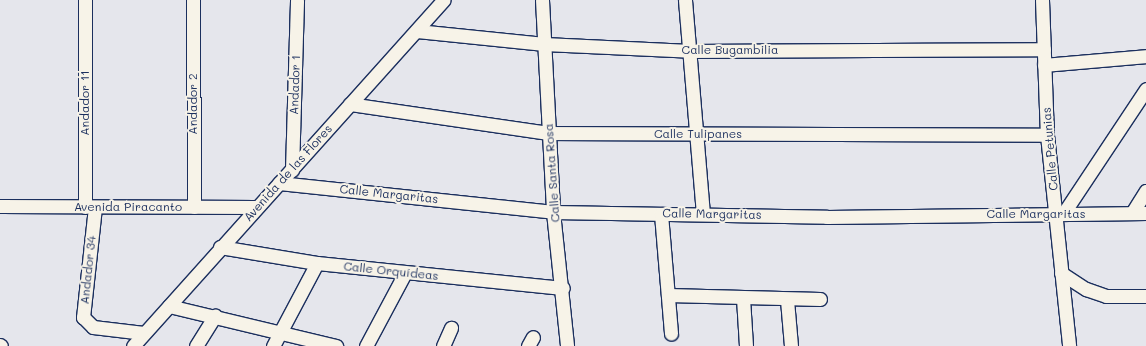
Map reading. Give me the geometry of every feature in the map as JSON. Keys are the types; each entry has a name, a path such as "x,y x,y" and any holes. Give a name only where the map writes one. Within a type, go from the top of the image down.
{"street":[{"name":"Andador 11","path":"85,0 90,207"},
{"name":"Andador 2","path":"193,0 194,207"},
{"name":"Andador 1","path":"292,170 298,0"},
{"name":"Avenida de las Flores","path":"133,346 220,247 292,170 443,0"},
{"name":"Calle Santa Rosa","path":"542,0 553,212 563,288 568,346"},
{"path":"685,0 698,134 703,213"},
{"name":"Calle Petunias","path":"1042,0 1047,136 1059,214 1061,273 1069,346"},
{"name":"Calle Bugambilia","path":"417,30 544,44 690,51 1044,49"},
{"path":"1044,65 1146,56"},
{"path":"1059,214 1146,89"},
{"name":"Calle Tulipanes","path":"350,104 549,132 1047,136"},
{"name":"Calle Margaritas","path":"279,183 553,212 661,214 703,213 827,217 1146,213"},
{"path":"1132,214 1146,191"},
{"name":"Avenida Piracanto","path":"0,206 256,207"},
{"name":"Andador 34","path":"90,207 83,317 93,326 144,334"},
{"path":"661,214 671,334"},
{"name":"Calle Orquídeas","path":"220,247 318,263 563,288"},
{"path":"273,346 318,263"},
{"path":"366,346 405,273"},
{"path":"1061,273 1086,288 1106,296 1146,296"},
{"path":"668,295 787,300 820,299"},
{"path":"742,298 746,346"},
{"path":"787,300 791,346"},
{"path":"169,306 336,346"},
{"path":"196,346 215,316"},
{"path":"443,346 452,328"}]}
